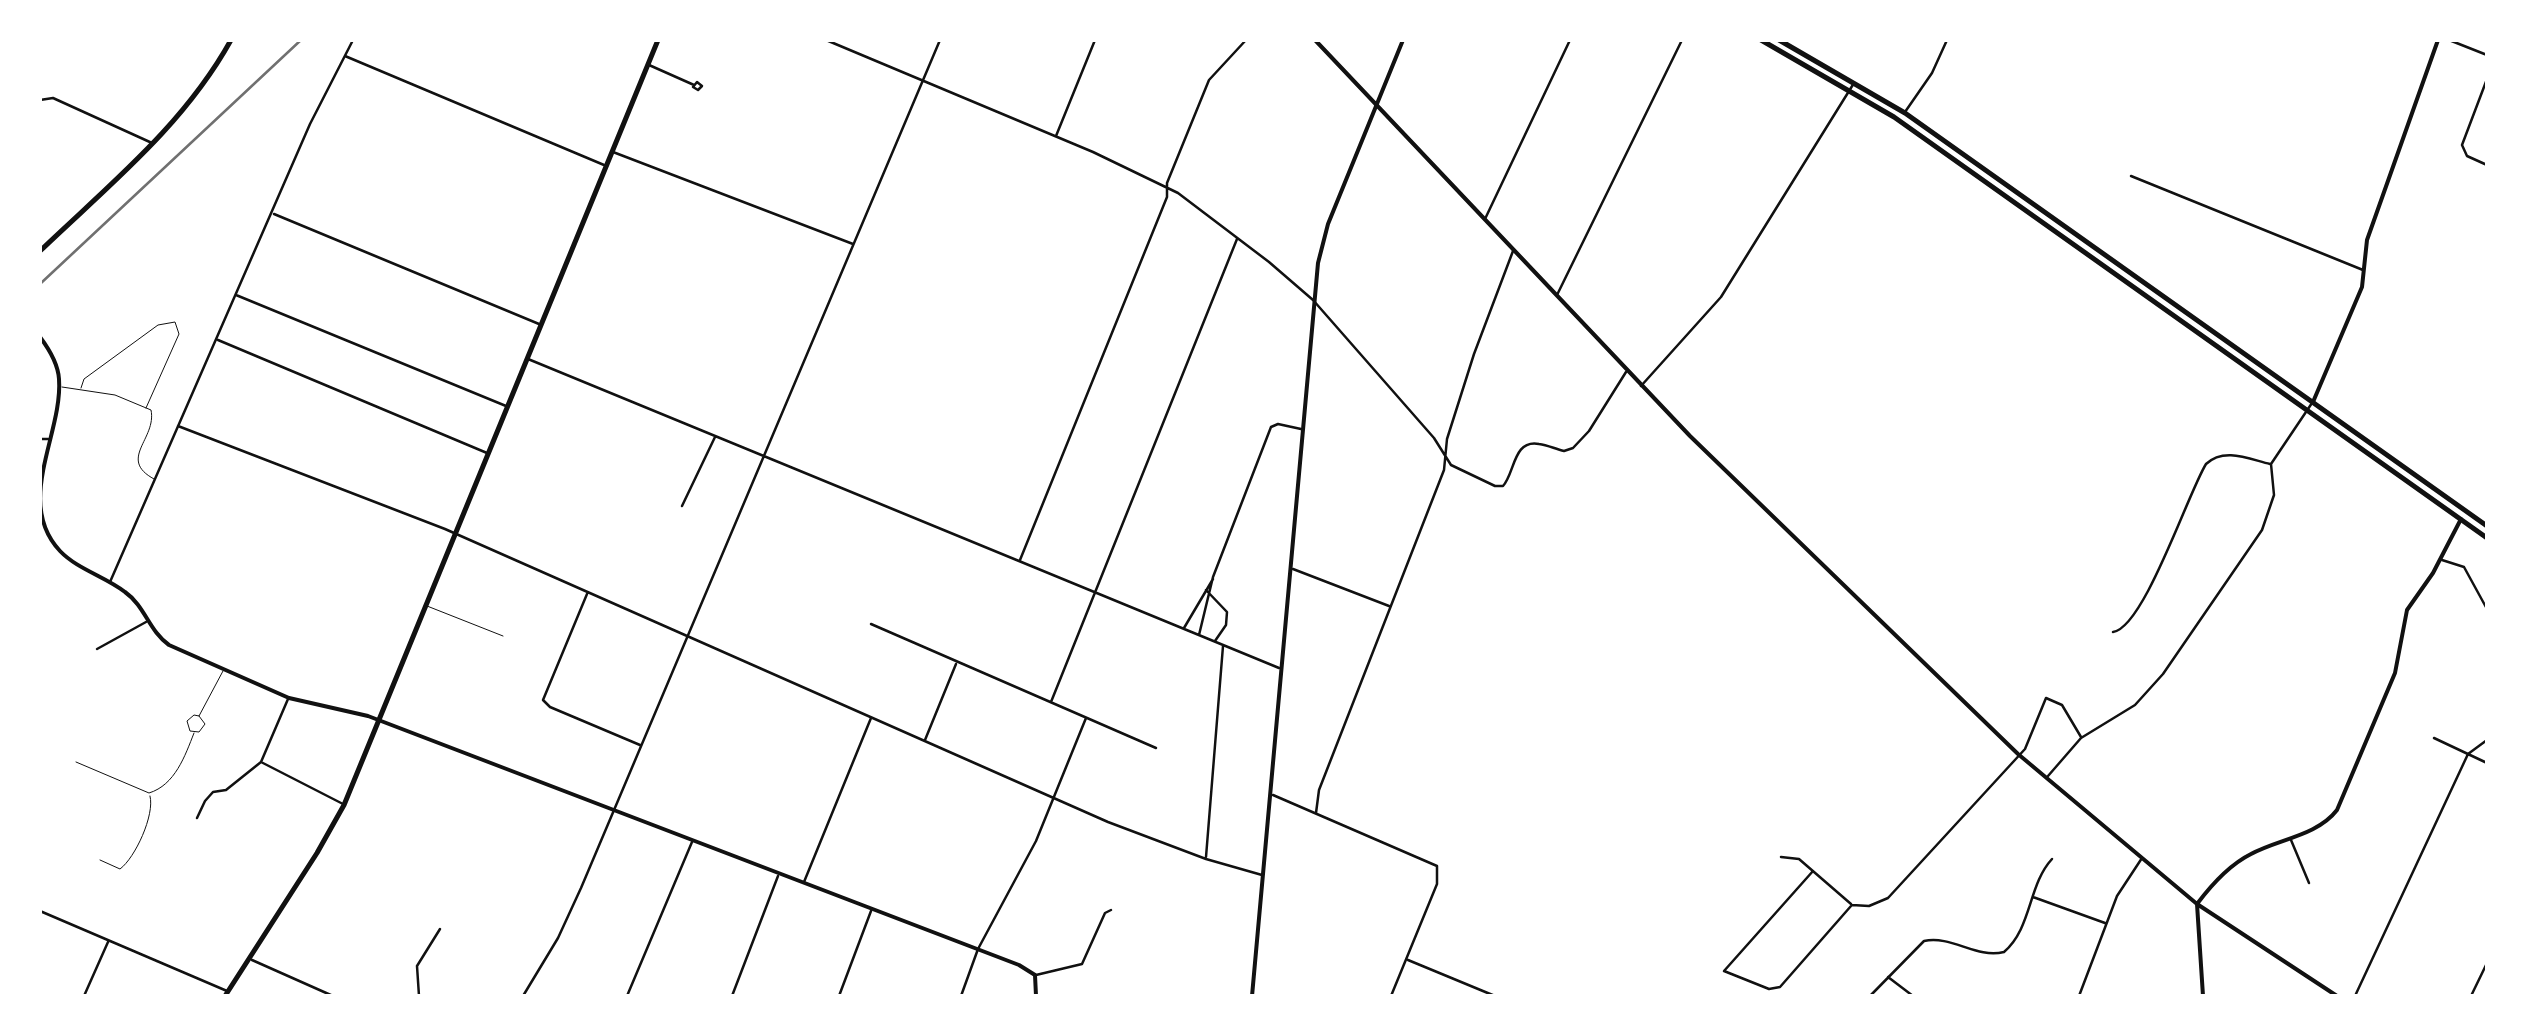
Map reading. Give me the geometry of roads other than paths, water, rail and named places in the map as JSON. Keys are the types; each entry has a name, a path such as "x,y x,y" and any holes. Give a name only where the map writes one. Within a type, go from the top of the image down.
{"main road":[{"path":"40,251 154,144 201,90 231,40"},
{"path":"227,994 344,804 658,40"},
{"path":"1761,40 1850,90 1944,151 2487,538"},
{"path":"1779,40 1905,113 2487,526"}],"street":[{"path":"110,582 271,213 352,40"},
{"path":"826,40 1167,186 1313,300 1420,422 1451,465 1496,486 1508,480 1524,446 1537,443 1564,450 1577,444 1626,371"},
{"path":"523,996 566,921 614,812 940,40"},
{"path":"1056,138 1095,40"},
{"path":"1020,561 1167,197 1167,186 1209,80 1246,40"},
{"path":"1315,40 1626,371 2018,754 2198,904 2336,996"},
{"path":"1252,996 1301,429 1322,240 1403,40"},
{"path":"1484,221 1570,40"},
{"path":"1556,296 1682,40"},
{"path":"1905,113 1927,82 1947,40"},
{"path":"2046,778 2082,738 2136,705 2163,674 2268,518 2274,495 2272,464 2312,402 2362,287 2367,240 2438,40"},
{"path":"2449,40 2487,55"},
{"path":"2470,48 2473,40"},
{"path":"343,55 606,166"},
{"path":"648,64 694,85"},
{"path":"2487,78 2462,145 2466,156 2487,165"},
{"path":"1641,386 1721,297 1855,82"},
{"path":"40,100 53,98 154,144"},
{"path":"612,151 854,245"},
{"path":"2131,176 2364,271"},
{"path":"271,213 541,324"},
{"path":"1052,702 1238,238"},
{"path":"1316,813 1320,790 1447,459 1448,439 1474,354 1513,252"},
{"path":"236,295 508,406"},
{"path":"40,337 58,371 59,387 43,448 41,502 48,534 66,557 136,602 147,622 169,645 289,698 380,721 978,949 1019,965 1035,976 1082,964 1105,913 1111,910"},
{"path":"215,339 488,453"},
{"path":"527,359 1280,668"},
{"path":"1183,630 1214,578 1271,427 1278,424 1301,429"},
{"path":"178,426 456,534 1054,799 1206,858 1262,875"},
{"path":"682,506 715,435"},
{"path":"40,439 48,439"},
{"path":"2113,632 2126,628 2156,575 2206,464 2226,454 2272,464"},
{"path":"2203,996 2198,904 2237,862 2327,821 2342,802 2395,673 2407,610 2461,519"},
{"path":"2440,560 2464,567 2487,609"},
{"path":"1290,568 1390,606"},
{"path":"1198,636 1208,589"},
{"path":"1208,589 1227,612 1226,625 1215,642"},
{"path":"587,592 544,700 550,707 641,746"},
{"path":"97,648 147,622"},
{"path":"871,624 1156,748"},
{"path":"1206,858 1224,646"},
{"path":"926,740 957,662"},
{"path":"197,818 213,792 226,790 261,762 289,698"},
{"path":"1781,857 1798,859 1852,905 1869,906 1888,898 2026,749 2046,698 2062,706 2082,738"},
{"path":"804,884 872,716"},
{"path":"960,996 978,949 1026,861 1054,799 1086,717"},
{"path":"2434,738 2487,763"},
{"path":"2355,996 2468,754 2487,740"},
{"path":"261,762 344,804"},
{"path":"1271,794 1438,868 1437,884 1391,996"},
{"path":"2291,838 2309,883"},
{"path":"627,996 692,842"},
{"path":"2079,996 2127,876 2143,857"},
{"path":"1870,996 1918,943 1930,939 1985,955 2004,952 2017,938 2042,872 2052,859"},
{"path":"1813,871 1724,971 1769,989 1780,987 1852,905"},
{"path":"732,996 779,874"},
{"path":"2033,897 2106,924"},
{"path":"839,996 872,909"},
{"path":"40,912 227,994"},
{"path":"419,996 417,966 440,929"},
{"path":"84,996 109,941"},
{"path":"250,959 333,996"},
{"path":"1407,959 1495,996"},
{"path":"2470,996 2487,963"},
{"path":"1035,976 1036,996"},
{"path":"1888,977 1914,996"}],"lane":[{"path":"81,388 84,379 158,325 175,322 179,334 146,408"},
{"path":"59,387 114,395 146,408 153,416 137,465 155,480"},
{"path":"426,605 503,636"},
{"path":"200,716 224,670"},
{"path":"76,762 149,792 164,786 172,776 194,733 203,729 205,724 200,716 194,715 187,722 194,733"},
{"path":"100,860 120,870 128,863 152,810 149,792"}],"railway":[{"path":"40,284 301,40"}]}
